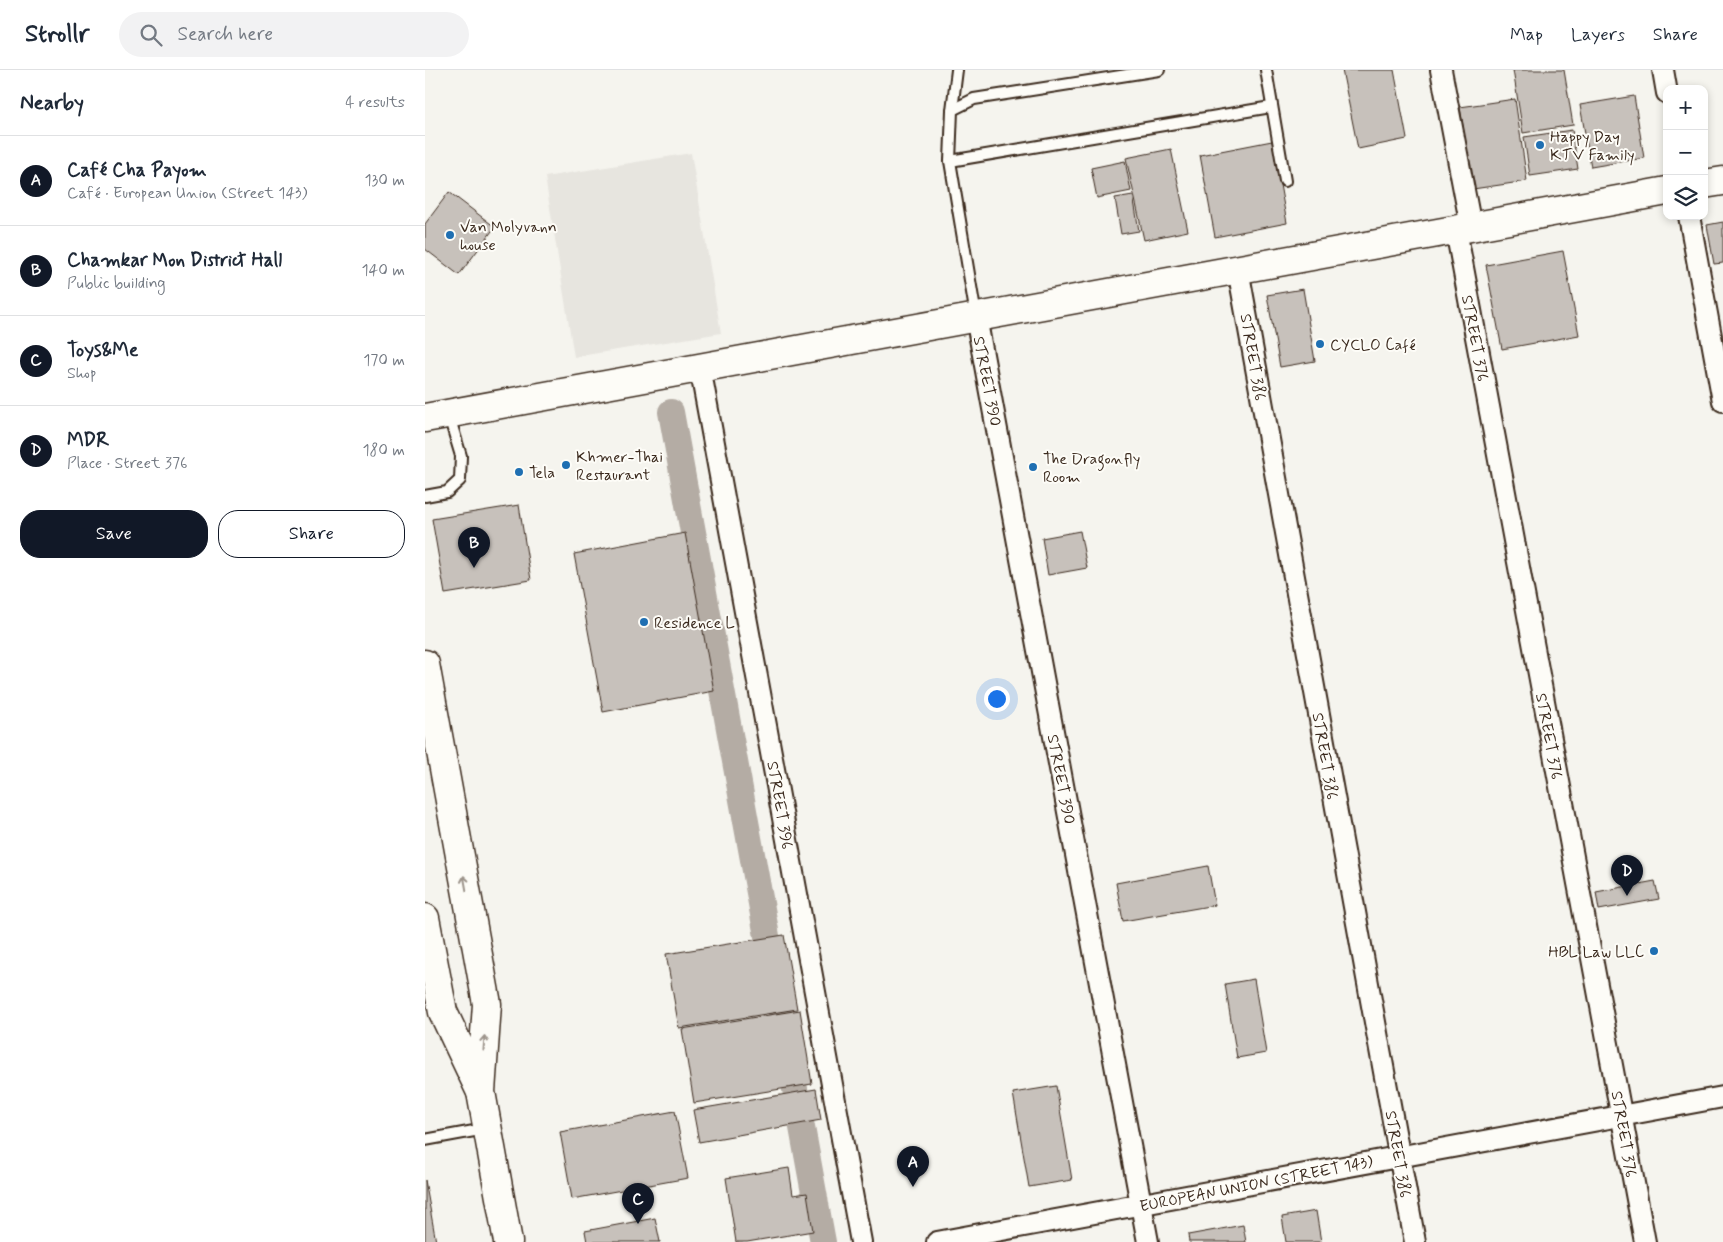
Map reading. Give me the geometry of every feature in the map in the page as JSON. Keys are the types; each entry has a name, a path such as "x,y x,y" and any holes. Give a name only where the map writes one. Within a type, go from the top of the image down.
{"street":[{"name":"STREET 376","path":"1441,70 1463,228 1645,1242"},
{"path":"1663,70 1666,85"},
{"path":"1708,183 1723,181"},
{"path":"437,415 1663,192"},
{"path":"1690,220 1723,401"},
{"name":"STREET 386","path":"1237,269 1415,1242"},
{"name":"STREET 390","path":"976,317 1148,1242"},
{"name":"STREET 396","path":"700,367 861,1242"},
{"path":"425,664 487,1004 481,1092"},
{"path":"425,918 427,944 443,1012 481,1092 508,1242"},
{"name":"EUROPEAN UNION (STREET 143)","path":"937,1242 1723,1096"}],"lane":[{"path":"957,70 952,110 950,161 976,317"},
{"path":"952,110 973,99 1159,70"},
{"path":"1266,70 1285,181"},
{"path":"950,161 1271,107"},
{"path":"425,496 447,492 461,480 461,456 437,415"},
{"path":"425,1140 488,1128"}],"shaded area":[{"path":"691,153 721,333 574,357 545,177"}],"building":[{"path":"1342,70 1394,70 1407,139 1358,149"},
{"path":"1513,70 1564,70 1573,125 1523,133"},
{"path":"1634,96 1644,158 1591,167 1580,105"},
{"path":"1515,99 1527,181 1473,189 1460,107"},
{"path":"1572,130 1578,169 1530,176 1524,137"},
{"path":"1272,141 1287,223 1215,237 1200,155"},
{"path":"1171,149 1188,231 1144,240 1126,158"},
{"path":"1125,161 1131,191 1097,198 1091,168"},
{"path":"449,192 495,227 459,275 425,249 425,224"},
{"path":"1133,195 1139,231 1121,234 1115,198"},
{"path":"1723,222 1723,263 1714,264 1707,225"},
{"path":"1563,251 1579,335 1502,349 1486,265"},
{"path":"1303,289 1315,361 1280,367 1267,295"},
{"path":"519,505 531,580 445,594 432,519"},
{"path":"1080,531 1087,568 1048,575 1042,538"},
{"name":"Residence L","path":"685,533 714,691 603,712 574,554"},
{"path":"1208,866 1215,905 1123,921 1116,883"},
{"path":"1655,881 1659,899 1599,910 1596,892"},
{"path":"784,935 797,1009 679,1028 666,954"},
{"path":"1254,979 1266,1053 1237,1058 1225,984"},
{"path":"800,1010 812,1084 694,1103 682,1029"},
{"path":"1056,1086 1072,1180 1029,1187 1013,1093"},
{"path":"816,1089 821,1120 699,1142 693,1110"},
{"path":"675,1111 688,1178 572,1199 560,1132"},
{"path":"789,1168 793,1195 807,1193 813,1231 747,1242 736,1242 726,1178"},
{"path":"425,1180 436,1242 425,1242"},
{"path":"1316,1211 1321,1242 1286,1242 1282,1217"},
{"path":"655,1218 660,1242 587,1242 585,1231"},
{"path":"1243,1225 1246,1242 1189,1242 1188,1235"}],"waterway":[{"path":"671,412 823,1242"}],"place":[{"name":"Happy Day KTV Family","path":"1540,145"},
{"name":"Van Molyvann house","path":"450,235"},
{"name":"CYCLO Café","path":"1320,344"},
{"name":"Khmer-Thai Restaurant","path":"566,465"},
{"name":"The Dragonfly Room","path":"1033,467"},
{"name":"Tela","path":"519,472"},
{"name":"Chamkar Mon District Hall","path":"474,568"},
{"name":"Residence L","path":"644,622"},
{"name":"MDR","path":"1627,896"},
{"name":"HBL Law LLC","path":"1654,951"},
{"name":"Café Cha Payom","path":"913,1187"},
{"name":"Toys&Me","path":"638,1224"}]}
